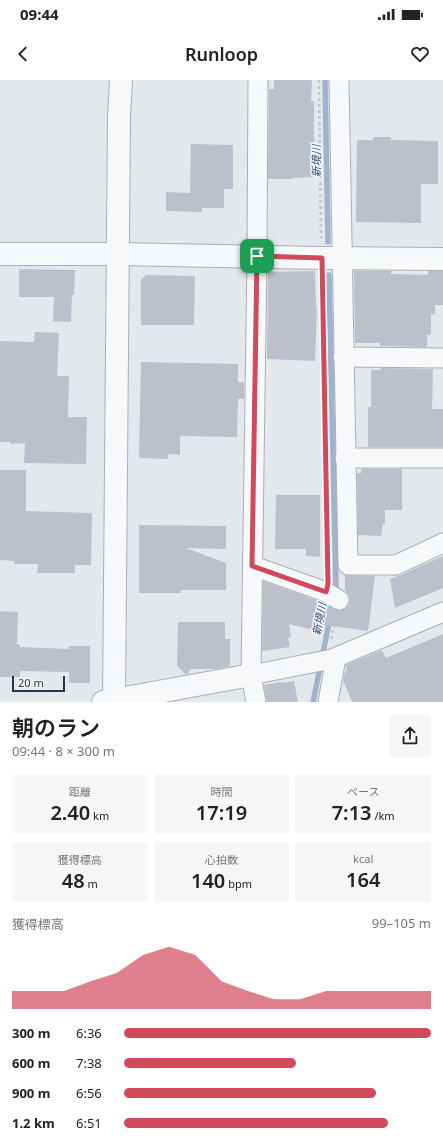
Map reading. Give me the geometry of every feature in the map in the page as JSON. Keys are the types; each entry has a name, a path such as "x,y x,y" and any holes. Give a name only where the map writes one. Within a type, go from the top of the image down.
{"street":[{"path":"121,80 119,116 110,701 326,661 443,612"},
{"path":"256,702 251,675 258,80"},
{"path":"339,80 332,258 343,357 348,565 396,565 443,543"},
{"path":"0,254 118,254 443,259"},
{"path":"343,357 443,358"},
{"path":"346,458 443,458"},
{"path":"252,566 333,596"},
{"path":"326,661 328,702"}],"path":[{"path":"318,80 332,258 328,584 333,596"}],"building":[{"path":"274,80 312,80 311,101 314,101 314,177 268,179 269,89 274,89"},
{"path":"373,137 391,137 391,140 438,141 438,184 421,184 421,223 356,222 357,140 373,140"},
{"path":"191,144 233,145 233,189 224,189 224,208 202,208 202,212 166,211 166,192 190,193"},
{"path":"19,269 75,270 71,322 53,321 54,297 19,297"},
{"path":"315,271 317,308 315,361 267,359 268,272"},
{"path":"354,271 391,271 391,274 428,275 428,271 443,271 443,305 435,305 435,315 431,314 431,335 427,335 427,347 380,346 380,343 355,343"},
{"path":"146,275 195,276 194,325 141,325 141,280"},
{"path":"35,332 59,333 57,376 69,376 68,417 87,417 86,464 24,463 25,443 10,444 10,442 0,442 0,341 34,342"},
{"path":"141,362 238,364 238,382 244,382 244,399 238,399 237,437 180,436 180,455 168,454 168,459 139,458"},
{"path":"381,368 433,369 432,409 443,409 443,447 368,447 368,407 371,407 371,370 381,370"},
{"path":"361,469 402,469 402,510 385,510 385,524 383,524 381,536 358,535 357,473 361,473"},
{"path":"0,470 26,470 26,511 92,513 91,565 75,565 75,573 37,573 38,564 14,564 14,561 0,560"},
{"path":"276,495 320,495 320,557 306,556 306,549 275,549"},
{"path":"139,525 226,526 226,549 186,548 226,563 226,590 181,590 181,593 139,593"},
{"path":"443,556 443,588 395,608 390,579"},
{"path":"345,575 375,576 368,631 318,624 316,631 289,624 291,637 288,638 290,647 262,651 263,581 321,602 339,611 345,609 349,605 350,601 349,595 345,590"},
{"path":"0,611 18,612 17,644 20,645 20,647 69,649 69,646 90,646 90,683 69,683 69,672 20,671 20,677 0,677"},
{"path":"178,622 225,622 225,639 230,639 230,666 215,669 190,669 188,674 185,674 177,666"},
{"path":"443,634 443,702 352,702 343,680 345,672 347,671 346,665 382,650 386,658"},
{"path":"294,681 298,702 267,702 264,685"}],"waterway":[{"name":"新境川","path":"325,80 328,242"},
{"name":"新境川","path":"313,702 336,588 329,275"}],"route":[{"path":"257,256 322,258 328,584 326,592 252,566 257,256"}]}
